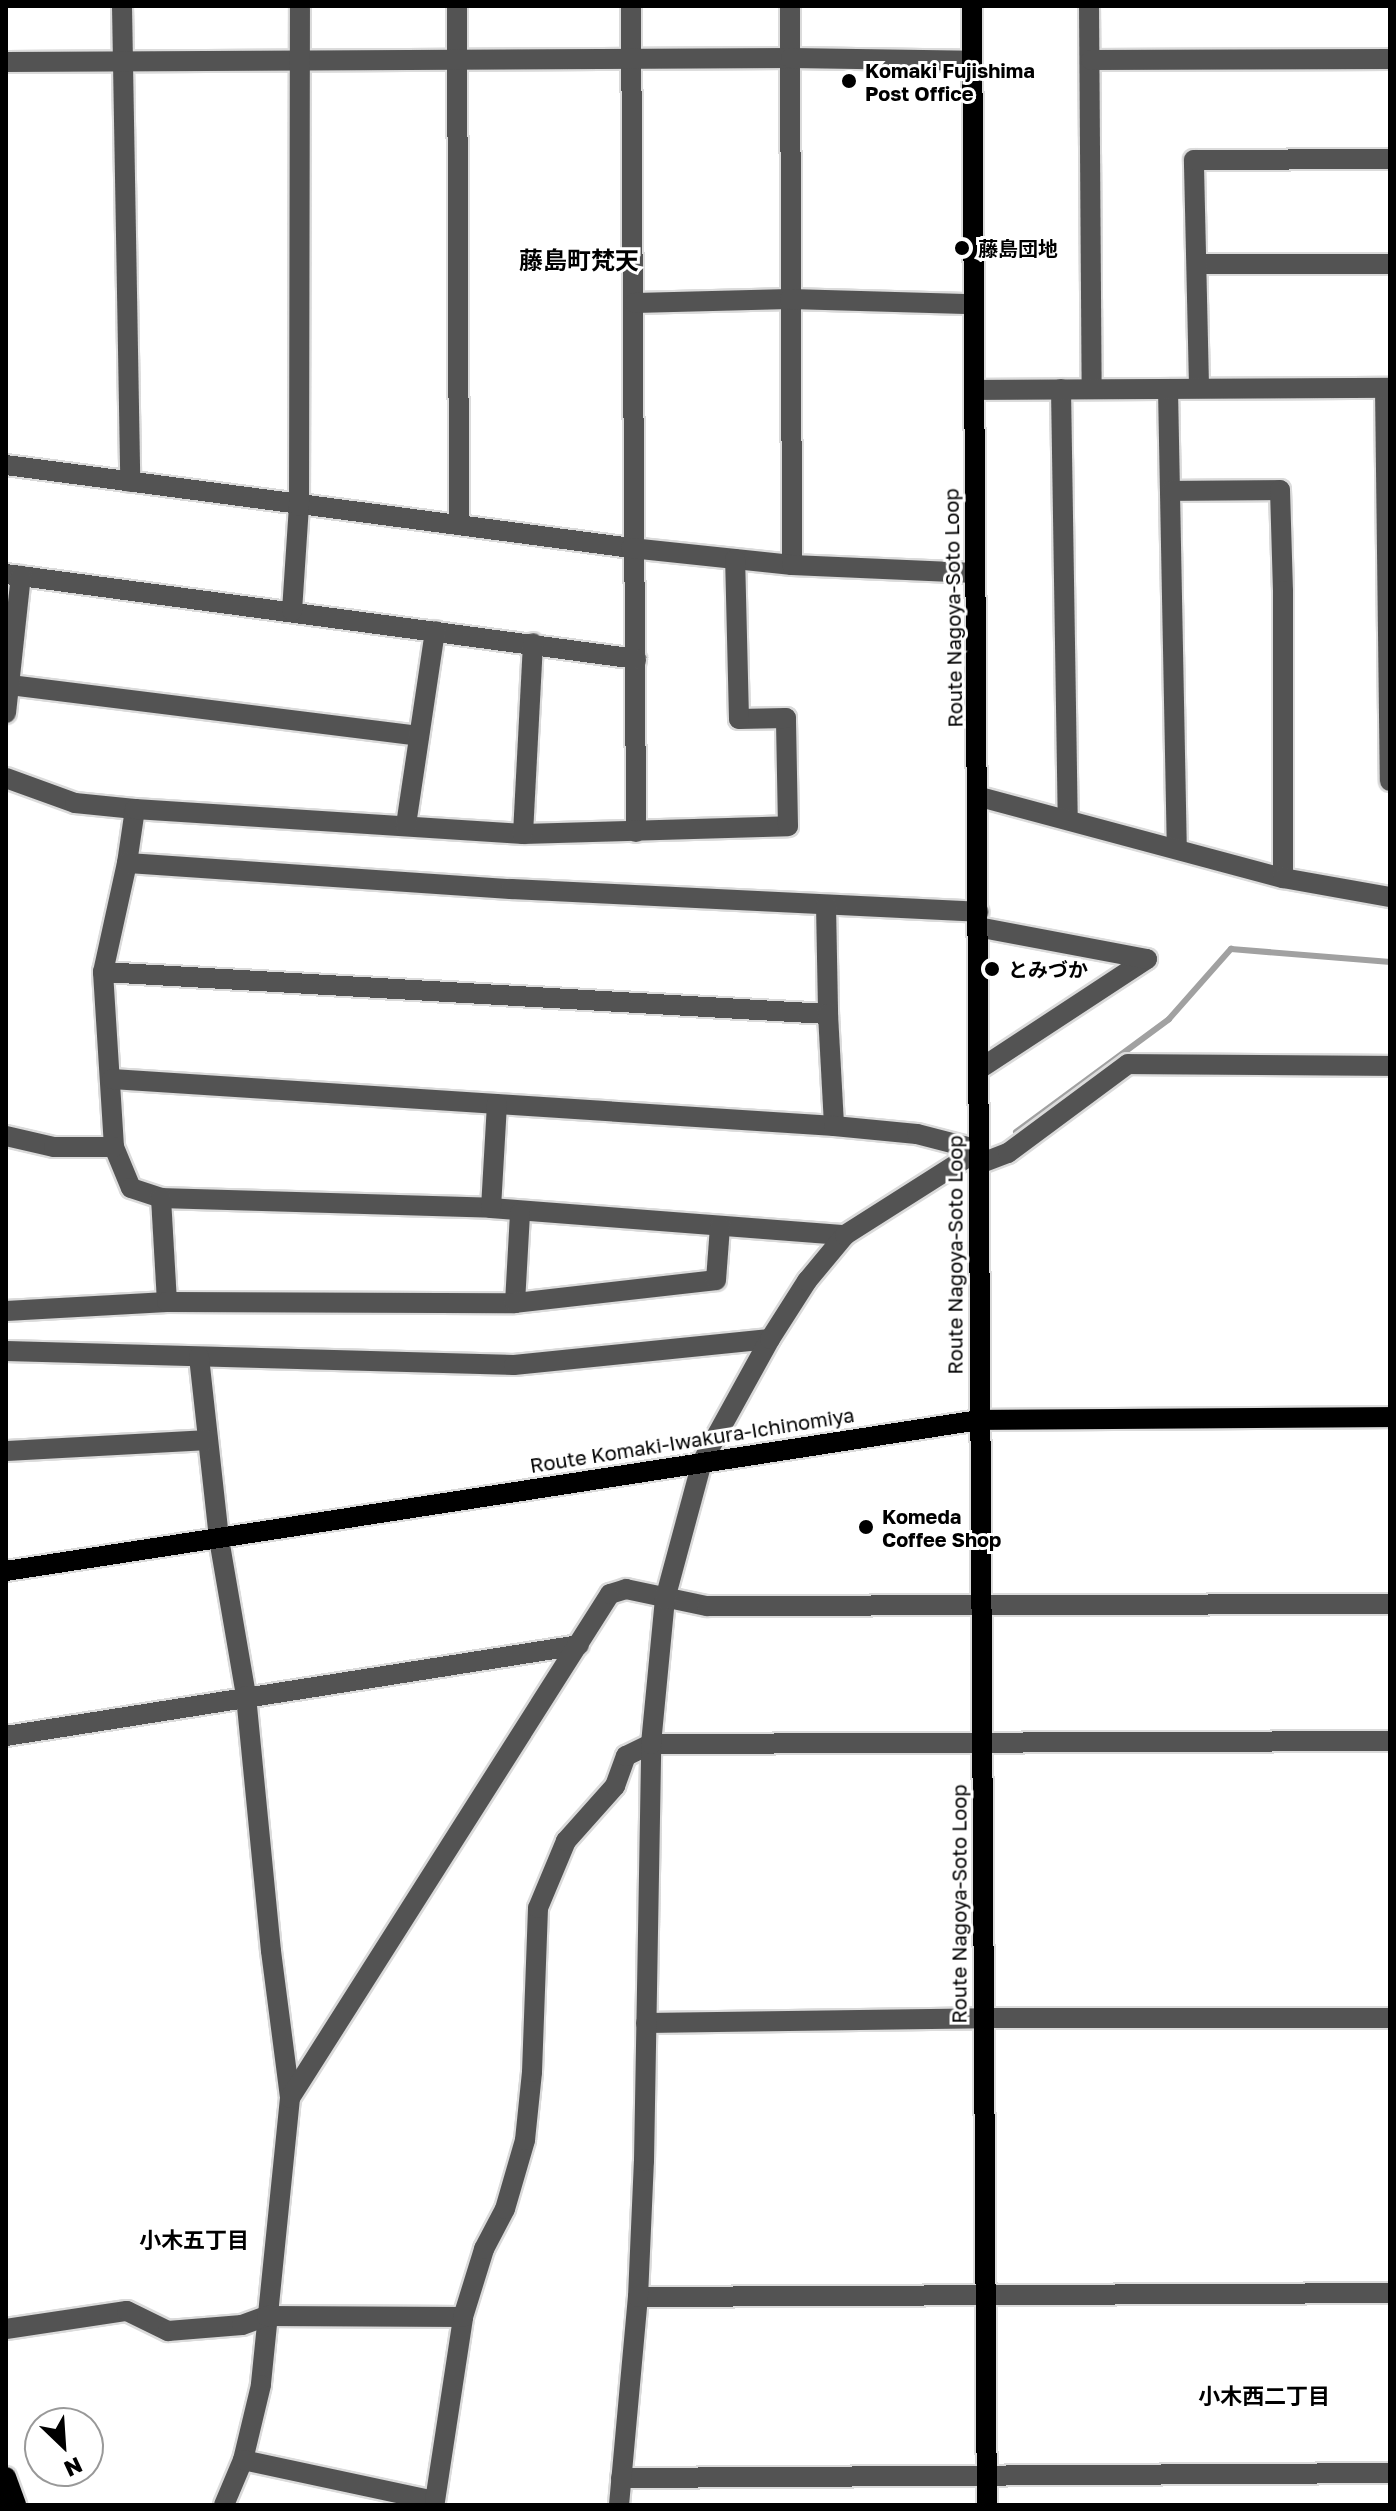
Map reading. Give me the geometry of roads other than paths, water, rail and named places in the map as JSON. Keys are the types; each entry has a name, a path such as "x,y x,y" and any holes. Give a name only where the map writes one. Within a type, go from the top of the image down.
{"main road":[{"name":"Route Nagoya-Soto Loop","path":"972,6 975,573 980,797 979,1420 987,2505"},
{"name":"Route Komaki-Iwakura-Ichinomiya","path":"6,1571 979,1420 1390,1417"}],"street":[{"path":"122,6 130,482"},
{"path":"292,611 299,506 300,6"},
{"path":"457,6 459,525"},
{"path":"631,6 635,303 631,548 636,659 636,832"},
{"path":"790,6 792,565"},
{"path":"1089,6 1092,388"},
{"path":"6,62 791,58 972,61"},
{"path":"1091,60 1390,59"},
{"path":"1199,386 1194,160 1390,159"},
{"path":"1197,264 1390,264"},
{"path":"635,303 790,299 974,304"},
{"path":"974,390 1168,389 1199,386 1388,388 1390,781"},
{"path":"1061,389 1068,819"},
{"path":"1168,389 1177,847"},
{"path":"6,465 631,548 792,565 975,573"},
{"path":"1171,491 1280,490 1284,607 1283,878"},
{"path":"6,778 75,803 523,834 788,826 786,718 739,719 735,559"},
{"path":"6,713 14,575 636,659"},
{"path":"406,825 435,631"},
{"path":"523,834 533,643"},
{"path":"10,685 419,736"},
{"path":"980,797 1177,847 1283,878 1390,897"},
{"path":"135,809 127,863 103,972 114,1147 131,1188 161,1198 491,1208 520,1213 845,1235"},
{"path":"127,863 511,889 826,905 978,920 1147,959 978,1070"},
{"path":"826,905 834,1126"},
{"path":"103,972 828,1014"},
{"path":"619,2505 638,2297 651,1744 665,1599 702,1462 770,1339 807,1281 845,1235 979,1157 1008,1153 1128,1064 1390,1066"},
{"path":"112,1079 834,1126 917,1134 979,1157"},
{"path":"491,1208 497,1104"},
{"path":"6,1136 54,1147 114,1147"},
{"path":"161,1198 167,1302"},
{"path":"515,1303 520,1213"},
{"path":"6,1311 167,1302 515,1303 716,1280 720,1227"},
{"path":"6,1351 514,1365 770,1339"},
{"path":"199,1357 219,1539 246,1696 290,2098 261,2385 243,2460 224,2505"},
{"path":"6,1451 208,1440"},
{"path":"290,2098 610,1594 626,1589 707,1606 1390,1604"},
{"path":"6,1736 579,1645"},
{"path":"243,2460 435,2501 463,2317 484,2249 505,2209 525,2140 532,2072 538,1908 566,1841 615,1786 626,1756 651,1744 1390,1741"},
{"path":"646,2023 984,2018 1390,2018"},
{"path":"638,2297 1390,2293"},
{"path":"6,2329 127,2311 168,2331 242,2325 267,2316 463,2317"},
{"path":"621,2478 1390,2473"}],"waterway":[{"path":"1016,1132 1169,1019 1231,949 1390,962"}],"place":[{"name":"Komaki Fujishima Post Office","path":"849,81"},
{"name":"藤島団地","path":"962,248"},
{"name":"とみづか","path":"992,969"},
{"name":"Komeda Coffee Shop","path":"866,1527"}],"district":[{"name":"藤島町梵天","path":"579,260"},
{"name":"小木五丁目","path":"194,2240"},
{"name":"小木西二丁目","path":"1264,2396"}]}
